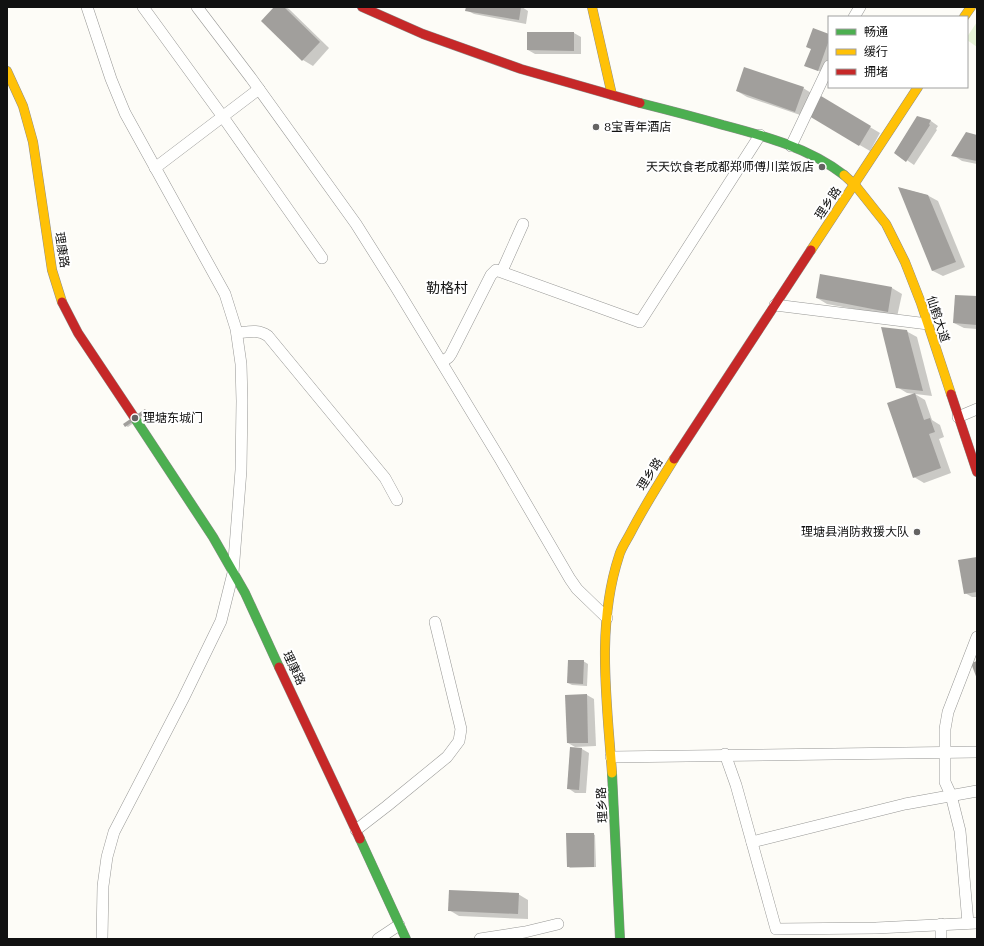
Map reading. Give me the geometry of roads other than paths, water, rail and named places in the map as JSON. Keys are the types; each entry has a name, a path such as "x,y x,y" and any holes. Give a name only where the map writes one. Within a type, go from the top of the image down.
{"main road":[{"name":"仙鹤大道","path":"362,7 423,34 521,69 760,135 815,156 831,166 855,185 886,224 905,262 928,324 977,472"},
{"path":"592,7 612,95"},
{"path":"965,16 971,7"},
{"name":"理康路","path":"7,71 23,106 33,142 52,270 60,297 78,333 213,537 255,613 406,939"},
{"name":"理乡路","path":"620,939 605,642 610,590 619,555 651,495 917,88"}],"street":[{"path":"87,7 116,94 128,119 225,294 237,333 241,364 239,496 233,574 221,621 176,713 114,832 107,857 103,886 102,939"},
{"path":"143,7 223,117 322,258"},
{"path":"197,7 259,89 356,224 507,469 570,579 577,589 607,618"},
{"path":"855,16 860,7"},
{"path":"791,146 828,68"},
{"path":"155,168 259,89"},
{"path":"442,362 451,354 493,273 496,270 640,322 760,135"},
{"path":"502,271 523,224"},
{"path":"775,305 928,324"},
{"path":"237,333 256,331 263,332 268,336 385,478 397,500"},
{"path":"958,417 977,409"},
{"path":"356,830 388,806 447,757 459,741 461,729 435,622"},
{"path":"725,754 736,785 776,929 876,934 941,924 973,923 960,831 951,795 945,782 944,752 945,729 948,712 977,636"},
{"path":"611,757 725,754 977,752"},
{"path":"752,842 905,804 977,791"},
{"path":"378,939 399,924"},
{"path":"480,939 525,932 558,924"},
{"path":"941,924 941,939"}],"place":[{"name":"8宝青年酒店","path":"596,127"},
{"name":"天天饮食老成都郑师傅川菜饭店","path":"822,167"},
{"name":"理塘东城门","path":"135,418"},
{"name":"理塘县消防救援大队","path":"917,532"}],"district":[{"name":"勒格村","path":"447,288"}]}
